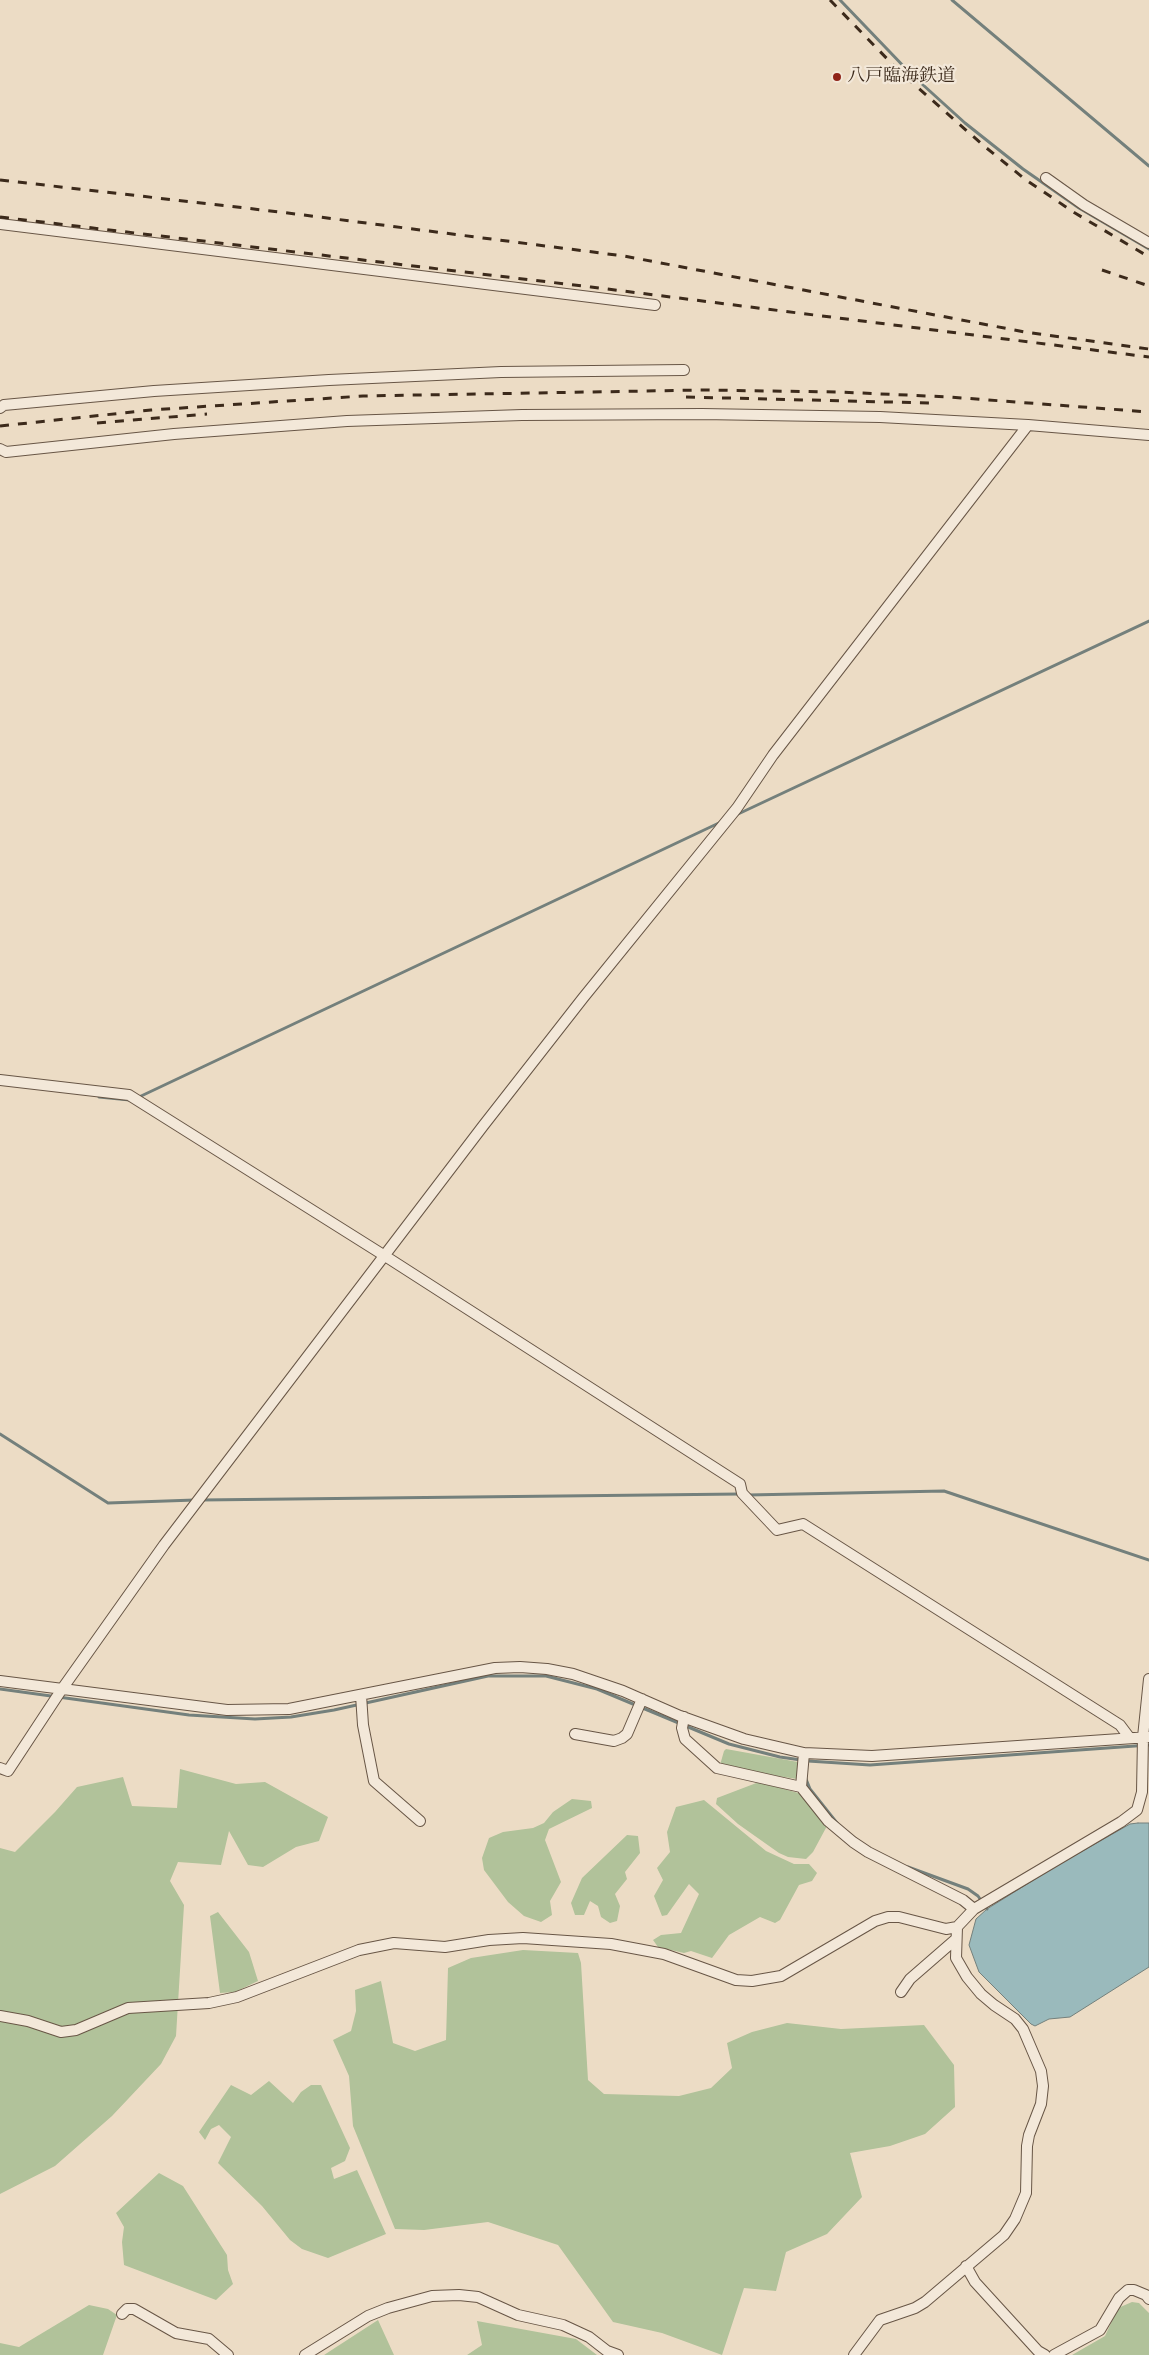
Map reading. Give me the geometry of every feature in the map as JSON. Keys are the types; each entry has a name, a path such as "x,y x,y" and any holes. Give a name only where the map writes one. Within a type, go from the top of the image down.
{"street":[{"path":"1046,178 1084,205 1149,243"},
{"path":"0,224 654,305"},
{"path":"0,408 4,405 154,391 329,380 502,372 684,370"},
{"path":"0,449 6,452 174,434 347,421 522,415 702,414 880,417 1028,425 1149,435"},
{"path":"0,1768 8,1771 62,1689 164,1545 583,998 737,808 773,755 1028,425"},
{"path":"0,1080 130,1095 740,1484 742,1493 777,1530 803,1524 1120,1725 1129,1737"},
{"path":"0,1681 226,1710 290,1709 495,1668 547,1668 573,1674 744,1739 804,1753 872,1756 1146,1737"},
{"path":"0,2016 28,2021 61,2032 76,2030 128,2008 209,2003 237,1997 359,1950 394,1942 445,1947 489,1940 523,1938 611,1944 664,1954 736,1980 752,1981 781,1976 874,1921 888,1917 899,1917 946,1929 957,1927 974,1909 1121,1822 1136,1810 1142,1792 1149,1679"},
{"path":"361,1695 363,1725 374,1781 420,1821"},
{"path":"575,1734 614,1741 622,1738 627,1734 642,1699"},
{"path":"684,1717 682,1728 685,1739 717,1768 801,1788 828,1821 853,1842 963,1900 974,1909"},
{"path":"801,1788 804,1753"},
{"path":"854,2355 880,2320 915,2308 936,2293 1004,2235 1016,2219 1026,2193 1025,2167 1029,2135 1041,2104 1043,2086 1041,2071 1023,2029 1015,2019 981,1994 967,1977 956,1958 957,1927"},
{"path":"901,1992 910,1980 936,1958 944,1947 956,1939"},
{"path":"966,2266 975,2282 1038,2350 1045,2355"},
{"path":"1054,2355 1100,2330 1119,2298 1128,2290 1134,2290 1146,2295 1149,2299"},
{"path":"305,2355 368,2316 388,2308 432,2296 459,2296 478,2297 518,2315 563,2325 589,2337 606,2351 618,2355"},
{"path":"122,2314 128,2309 134,2309 176,2333 209,2339 228,2355"}],"green space":[{"path":"726,1749 798,1762 797,1779 725,1768 720,1765"},
{"path":"180,1769 236,1784 265,1782 328,1817 319,1841 296,1847 263,1867 248,1865 229,1831 221,1865 178,1862 170,1881 184,1905 176,2036 161,2064 112,2116 55,2166 0,2194 0,1848 15,1852 77,1787 123,1777 132,1806 177,1808"},
{"path":"759,1782 802,1794 827,1826 813,1852 806,1859 788,1857 779,1853 738,1824 716,1804 717,1798"},
{"path":"572,1799 591,1801 592,1808 549,1829 545,1840 561,1882 550,1901 552,1915 541,1922 524,1916 508,1902 484,1870 482,1858 489,1838 503,1832 533,1828 544,1823 553,1812"},
{"path":"704,1800 766,1851 794,1864 809,1864 817,1873 812,1881 799,1885 780,1920 775,1923 760,1917 729,1935 712,1958 691,1951 684,1953 658,1947 653,1940 661,1935 681,1933 699,1894 689,1884 667,1915 662,1916 654,1896 663,1880 657,1868 670,1852 667,1832 676,1807"},
{"path":"627,1835 638,1836 640,1853 625,1872 627,1879 615,1894 620,1906 617,1921 610,1923 601,1917 598,1906 590,1901 584,1915 575,1915 571,1903 582,1878"},
{"path":"218,1912 249,1952 258,1981 235,1992 220,1993 210,1916"},
{"path":"523,1950 578,1953 581,1963 588,2080 604,2094 679,2096 711,2088 732,2068 727,2043 752,2032 787,2023 841,2029 924,2025 954,2065 955,2107 925,2134 890,2146 850,2153 862,2197 827,2234 786,2252 776,2291 744,2288 722,2355 662,2333 613,2322 558,2245 488,2222 424,2230 395,2229 353,2126 349,2076 333,2040 351,2031 356,2011 355,1990 381,1981 393,2043 415,2051 446,2040 448,1968 471,1958"},
{"path":"269,2081 293,2103 301,2092 311,2085 321,2085 350,2148 345,2161 331,2168 334,2179 357,2170 386,2234 328,2258 302,2249 290,2240 262,2206 218,2163 231,2137 219,2125 211,2129 205,2140 199,2132 231,2085 251,2095"},
{"path":"159,2173 183,2186 227,2255 228,2270 233,2284 216,2300 124,2265 122,2242 124,2227 116,2213"},
{"path":"1132,2302 1139,2303 1149,2313 1149,2355 1072,2355 1105,2336 1118,2308"},
{"path":"89,2305 108,2309 117,2315 103,2355 0,2355 0,2343 19,2347"},
{"path":"378,2320 394,2355 324,2355"},
{"path":"477,2321 576,2339 597,2355 467,2355 482,2345"}],"water":[{"path":"1149,1823 1149,1967 1070,2017 1049,2019 1035,2026 1031,2024 979,1972 969,1945 976,1919 987,1909 1056,1866 1130,1824"}],"waterway":[{"path":"840,0 911,74 965,123 1023,169 1079,208 1149,249"},
{"path":"952,0 1149,166"},
{"path":"736,815 1149,621"},
{"path":"139,1097 721,822"},
{"path":"99,1097 130,1100"},
{"path":"0,1434 108,1503 195,1500"},
{"path":"748,1495 944,1491 1149,1560"},
{"path":"201,1500 740,1494"},
{"path":"0,1689 189,1715 255,1719 291,1717 334,1710 488,1676 546,1676 597,1689 729,1744 780,1757 808,1761 870,1765 1149,1745"},
{"path":"806,1779 810,1789 837,1823"},
{"path":"908,1867 968,1889 978,1896 987,1909"}],"railway":[{"path":"830,0 898,70 984,146 1026,180 1075,213 1149,257"},
{"path":"0,180 280,212 624,256 1025,332 1149,349"},
{"path":"0,217 591,287 1149,357"},
{"path":"1102,270 1149,286"},
{"path":"0,426 151,410 363,396 703,390 839,392 949,397 1149,412"},
{"path":"686,397 929,403"},
{"path":"97,423 207,414"}],"place":[{"name":"八戸臨海鉄道","path":"837,77"}]}
